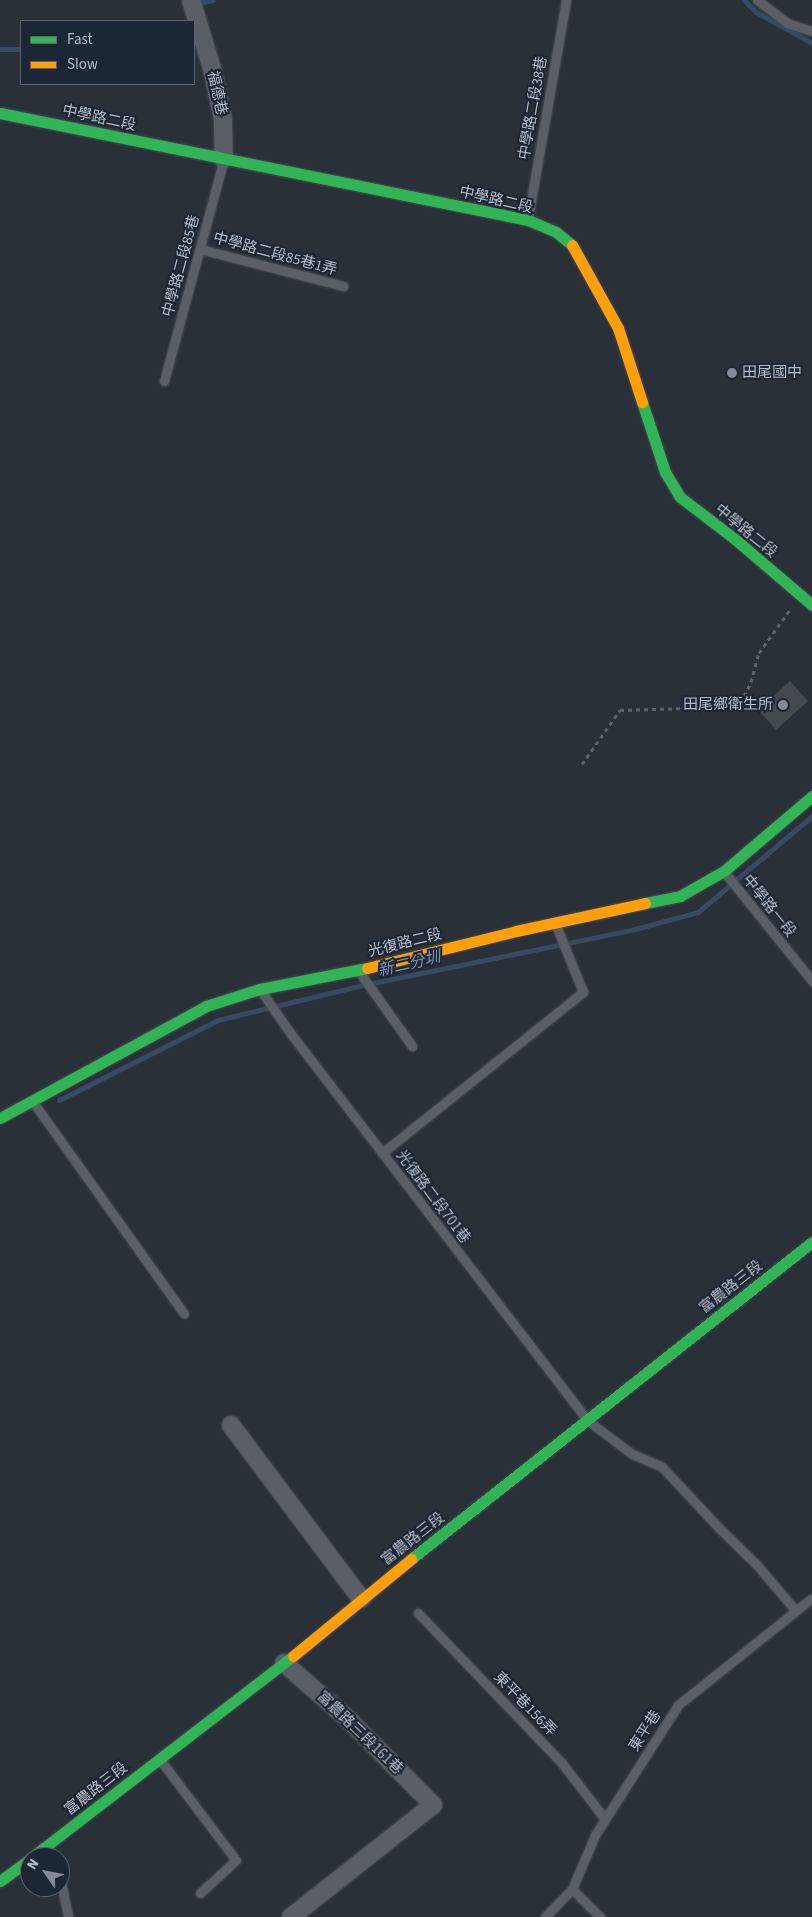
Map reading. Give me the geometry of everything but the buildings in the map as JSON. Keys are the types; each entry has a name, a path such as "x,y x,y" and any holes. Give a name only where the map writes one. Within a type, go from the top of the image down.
{"street":[{"name":"福德巷","path":"191,0 214,72 223,120 224,159"},
{"name":"中學路二段","path":"0,113 528,220 556,232 573,246 618,328 665,472 680,497 812,605"},
{"name":"光復路二段","path":"0,1118 33,1102 206,1006 260,988 359,970 554,923 680,896 724,871 812,796"},
{"name":"富農路三段","path":"51,1847 159,1759 284,1663 361,1599 812,1242"},
{"path":"230,1425 361,1599"},
{"name":"富農路三段161巷","path":"284,1663 348,1719 434,1805 291,1917"},
{"name":"富農路三段","path":"0,1881 20,1866"}],"lane":[{"name":"中學路二段38巷","path":"528,220 566,0"},
{"path":"757,0 787,24 812,31"},
{"name":"中學路二段85巷","path":"164,381 224,159"},
{"name":"中學路二段85巷1弄","path":"200,249 343,286"},
{"name":"中學路一段","path":"724,871 812,981"},
{"path":"382,1153 583,992 554,923"},
{"path":"359,970 412,1046"},
{"name":"光復路二段701巷","path":"260,988 291,1034 586,1420 632,1454 662,1467 719,1528 756,1564 796,1611"},
{"path":"33,1102 184,1314"},
{"name":"東平巷","path":"545,1917 572,1889 594,1835 678,1705 812,1598"},
{"name":"東平巷156弄","path":"418,1613 561,1762 605,1819"},
{"path":"159,1759 236,1860 200,1893"},
{"path":"572,1889 600,1917"},
{"path":"64,1897 68,1917"}],"path":[{"path":"582,764 620,710 688,708 744,696 751,682 759,653 802,595"}],"waterway":[{"path":"198,7 202,2 213,0"},
{"path":"744,0 756,12 812,43"},
{"path":"0,49 20,49"},
{"name":"新二分圳","path":"59,1100 218,1020 363,985 635,929 698,912 812,816"}],"traffic: fast":[{"path":"0,113 528,220 556,232 572,245"},
{"path":"642,402 665,472 680,497 736,540 812,605"},
{"path":"645,903 680,896 724,871 812,796"},
{"path":"0,1118 206,1006 260,989 367,968"},
{"path":"411,1559 812,1242"},
{"path":"45,1847 293,1656"},
{"path":"0,1881 20,1866"}],"traffic: slow":[{"path":"572,245 618,328 642,402"},
{"path":"367,968 516,931 645,903"},
{"path":"293,1656 411,1559"}],"place":[{"name":"田尾國中","path":"732,373"},
{"name":"田尾鄉衛生所","path":"783,705"}]}
